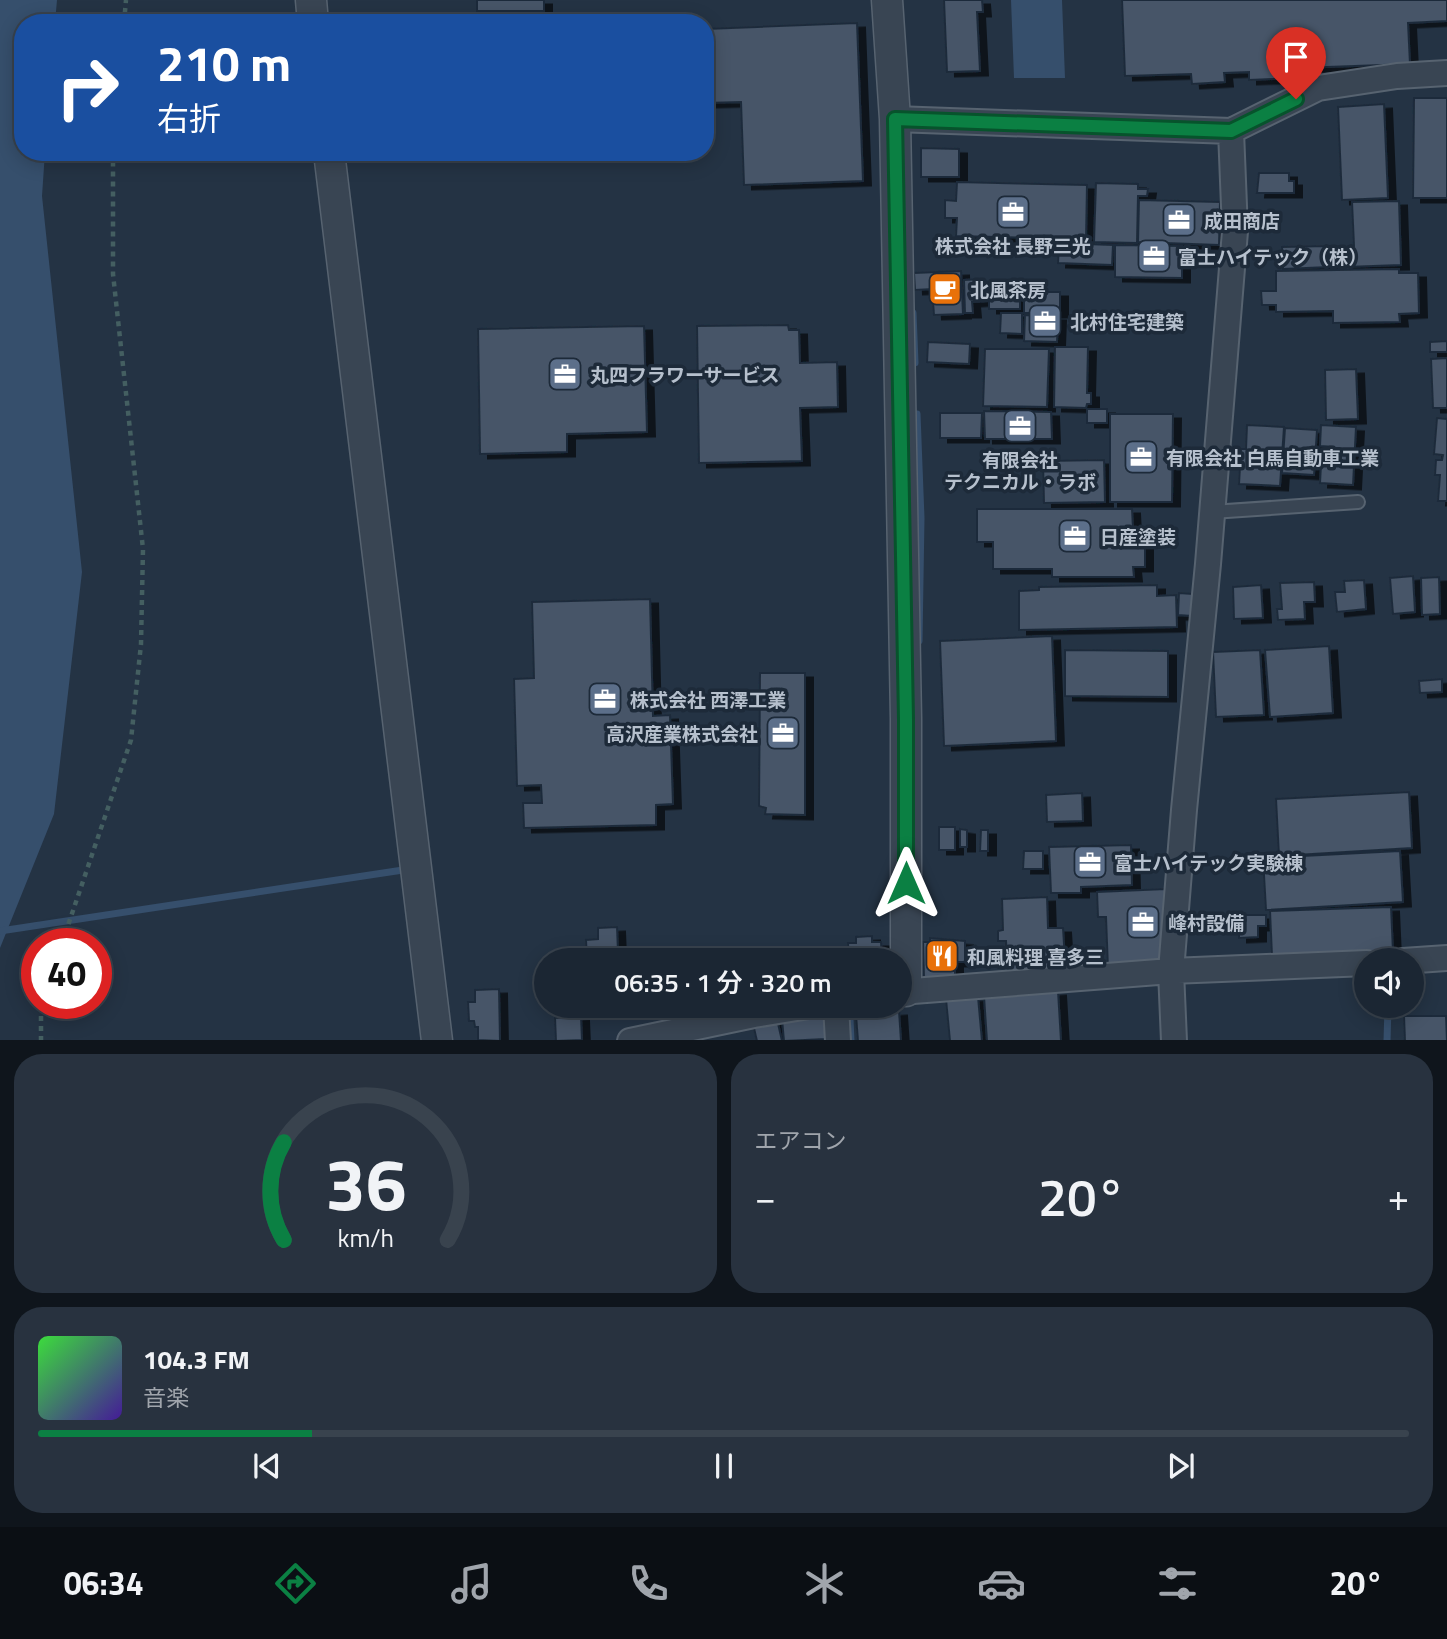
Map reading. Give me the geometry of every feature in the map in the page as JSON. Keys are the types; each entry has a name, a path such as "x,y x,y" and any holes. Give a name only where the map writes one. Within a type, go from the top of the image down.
{"street":[{"path":"887,0 895,119 906,719 903,948"},
{"path":"895,119 1231,131 1318,88 1397,76 1447,73"},
{"path":"1174,1040 1171,971 1235,231 1231,131"},
{"path":"331,161 437,1040"},
{"path":"1424,960 1447,958"},
{"path":"912,991 1171,971 1354,964"},
{"path":"635,1040 740,1018"},
{"path":"837,1018 838,1040"}],"lane":[{"path":"1212,512 1358,502"}],"path":[{"path":"67,928 131,740 141,643 143,549 113,274 113,161"},
{"path":"41,1019 41,1040"}],"water":[{"path":"0,0 57,0 56,14 14,14 14,161 44,161 42,196 82,572 54,814 0,948"},
{"path":"1011,0 1062,0 1065,78 1014,78"}],"building":[{"path":"477,0 544,0 544,11 477,11"},
{"path":"944,0 982,0 983,12 977,12 980,71 947,72"},
{"path":"1122,0 1447,0 1447,21 1408,23 1410,64 1300,68 1300,78 1249,80 1249,72 1224,73 1225,82 1192,84 1191,74 1125,76"},
{"path":"857,23 863,181 744,185 741,102 714,103 714,29"},
{"path":"1414,98 1447,98 1447,198 1413,198"},
{"path":"1384,104 1388,198 1342,200 1338,107"},
{"path":"921,148 959,149 959,177 921,177"},
{"path":"1259,173 1289,173 1289,181 1294,181 1294,193 1257,193"},
{"path":"957,182 1087,185 1086,239 956,236 957,218 945,218 945,200 956,201"},
{"path":"1096,183 1138,184 1138,189 1148,189 1147,196 1138,196 1137,243 1094,242"},
{"path":"1139,200 1220,202 1219,245 1138,242"},
{"path":"1399,201 1401,265 1345,267 1344,249 1354,246 1352,202"},
{"path":"1059,243 1113,245 1112,265 1058,263"},
{"path":"1115,245 1182,246 1182,278 1115,277"},
{"path":"1328,246 1329,267 1283,269 1282,247"},
{"path":"1399,269 1399,273 1418,273 1419,313 1399,314 1400,322 1333,323 1333,311 1276,312 1276,305 1262,305 1261,291 1276,291 1276,271"},
{"path":"961,271 963,314 934,315 932,289 915,290 914,273"},
{"path":"984,279 985,301 972,302 973,313 965,313 964,280"},
{"path":"1024,292 1060,292 1060,313 1024,313"},
{"path":"989,296 1020,296 1020,309 989,309"},
{"path":"1001,313 1022,313 1022,334 1000,333"},
{"path":"1025,315 1058,316 1057,342 1024,341"},
{"path":"788,325 789,330 799,330 800,363 837,362 838,407 800,408 802,461 699,463 697,326"},
{"path":"644,326 647,432 567,434 567,452 480,454 478,329"},
{"path":"1447,341 1447,352 1430,352 1430,342"},
{"path":"928,342 970,344 969,364 927,362"},
{"path":"1055,347 1088,347 1087,393 1091,393 1091,404 1087,404 1086,408 1054,407"},
{"path":"985,349 1049,349 1047,407 983,406"},
{"path":"1447,358 1447,408 1433,408 1431,359"},
{"path":"1356,369 1358,419 1326,420 1325,370"},
{"path":"1087,409 1107,409 1107,423 1087,423"},
{"path":"984,411 1051,412 1052,439 985,439"},
{"path":"940,413 982,413 981,438 940,438"},
{"path":"1110,414 1173,414 1172,502 1110,502"},
{"path":"1437,418 1447,419 1447,501 1438,501 1440,475 1435,475 1436,460 1442,460 1443,455 1434,454"},
{"path":"1247,425 1284,427 1280,486 1239,484 1241,449 1246,449"},
{"path":"1321,425 1356,427 1353,485 1320,483 1321,465 1333,466 1334,447 1320,446"},
{"path":"1285,428 1317,430 1314,475 1282,473"},
{"path":"1104,460 1105,502 1044,503 1043,461"},
{"path":"977,509 1132,509 1133,529 1145,529 1145,567 1133,567 1134,577 1052,577 1052,569 993,569 993,542 977,542"},
{"path":"1413,576 1415,612 1393,614 1390,578"},
{"path":"1439,577 1440,614 1422,615 1421,578"},
{"path":"1364,580 1366,609 1337,612 1335,592 1345,592 1344,581"},
{"path":"1314,582 1315,602 1304,602 1305,619 1278,620 1277,609 1282,609 1280,583"},
{"path":"1157,585 1157,596 1176,595 1177,627 1019,630 1019,591 1039,590 1039,587"},
{"path":"1261,585 1263,618 1234,619 1233,587"},
{"path":"1179,593 1193,594 1192,616 1178,615"},
{"path":"650,599 653,716 670,715 673,804 656,805 656,825 524,828 523,803 542,803 541,785 517,786 514,679 534,678 532,602"},
{"path":"1052,636 1056,741 944,746 940,641"},
{"path":"1329,646 1333,713 1270,717 1265,650"},
{"path":"1065,650 1168,651 1168,697 1065,696"},
{"path":"1260,650 1264,715 1216,717 1213,652"},
{"path":"760,673 805,673 805,815 765,814 766,808 759,806"},
{"path":"1442,679 1442,692 1420,693 1419,681"},
{"path":"1409,792 1412,848 1279,856 1276,799"},
{"path":"1082,793 1083,821 1047,822 1046,795"},
{"path":"939,827 955,827 955,850 939,850"},
{"path":"960,829 967,830 967,847 960,847"},
{"path":"981,830 988,830 988,851 980,851"},
{"path":"1131,845 1132,885 1081,887 1081,893 1051,893 1049,847"},
{"path":"1024,851 1043,851 1043,869 1023,869"},
{"path":"1400,851 1403,902 1266,910 1263,858"},
{"path":"1166,889 1162,967 1108,969 1106,917 1098,917 1097,892"},
{"path":"1047,897 1048,928 1063,928 1065,960 1060,960 1061,971 1008,977 1006,941 998,941 998,931 1003,930 1002,899"},
{"path":"1391,907 1393,948 1354,948 1354,953 1272,956 1270,911"},
{"path":"1239,915 1266,915 1266,926 1258,926 1258,937 1239,938"},
{"path":"617,927 618,948 586,948 586,940 598,939 598,928"},
{"path":"872,936 872,942 881,942 881,948 848,948 848,943 856,943 856,937"},
{"path":"930,938 965,941 965,962 955,962 955,978 924,978 923,942 930,942"},
{"path":"499,989 500,1040 478,1040 478,1027 475,1027 474,1021 469,1021 468,1002 475,1002 475,990"},
{"path":"1058,991 1061,1040 987,1040 984,996"},
{"path":"978,997 982,1040 950,1040 946,999"},
{"path":"1446,1016 1447,1040 1405,1040 1404,1018"},
{"path":"555,1018 581,1018 582,1040 556,1040"},
{"path":"825,1018 826,1039 784,1040 782,1019"},
{"path":"856,1018 899,1018 901,1040 858,1040"},
{"path":"777,1019 782,1040 757,1040 753,1024"}],"waterway":[{"path":"913,313 915,363"},
{"path":"917,414 921,518 919,641"},
{"path":"0,931 403,870"},
{"path":"1387,1040 1388,1018"},
{"path":"850,1019 851,1040"}],"place":[{"name":"株式会社 長野三光","path":"1013,212"},
{"name":"成田商店","path":"1179,220"},
{"name":"富士ハイテック（株）","path":"1154,256"},
{"name":"北風茶房","path":"945,289"},
{"name":"北村住宅建築","path":"1045,321"},
{"name":"丸四フラワーサービス","path":"565,374"},
{"name":"有限会社 テクニカル・ラボ","path":"1020,426"},
{"name":"有限会社 白馬自動車工業","path":"1141,457"},
{"name":"日産塗装","path":"1075,536"},
{"name":"株式会社 西澤工業","path":"605,699"},
{"name":"高沢産業株式会社","path":"783,733"},
{"name":"富士ハイテック実験棟","path":"1090,862"},
{"name":"峰村設備","path":"1143,922"},
{"name":"和風料理 喜多三","path":"942,956"}],"route":[{"path":"906,883 906,719 895,119 1231,131 1296,99"}]}
